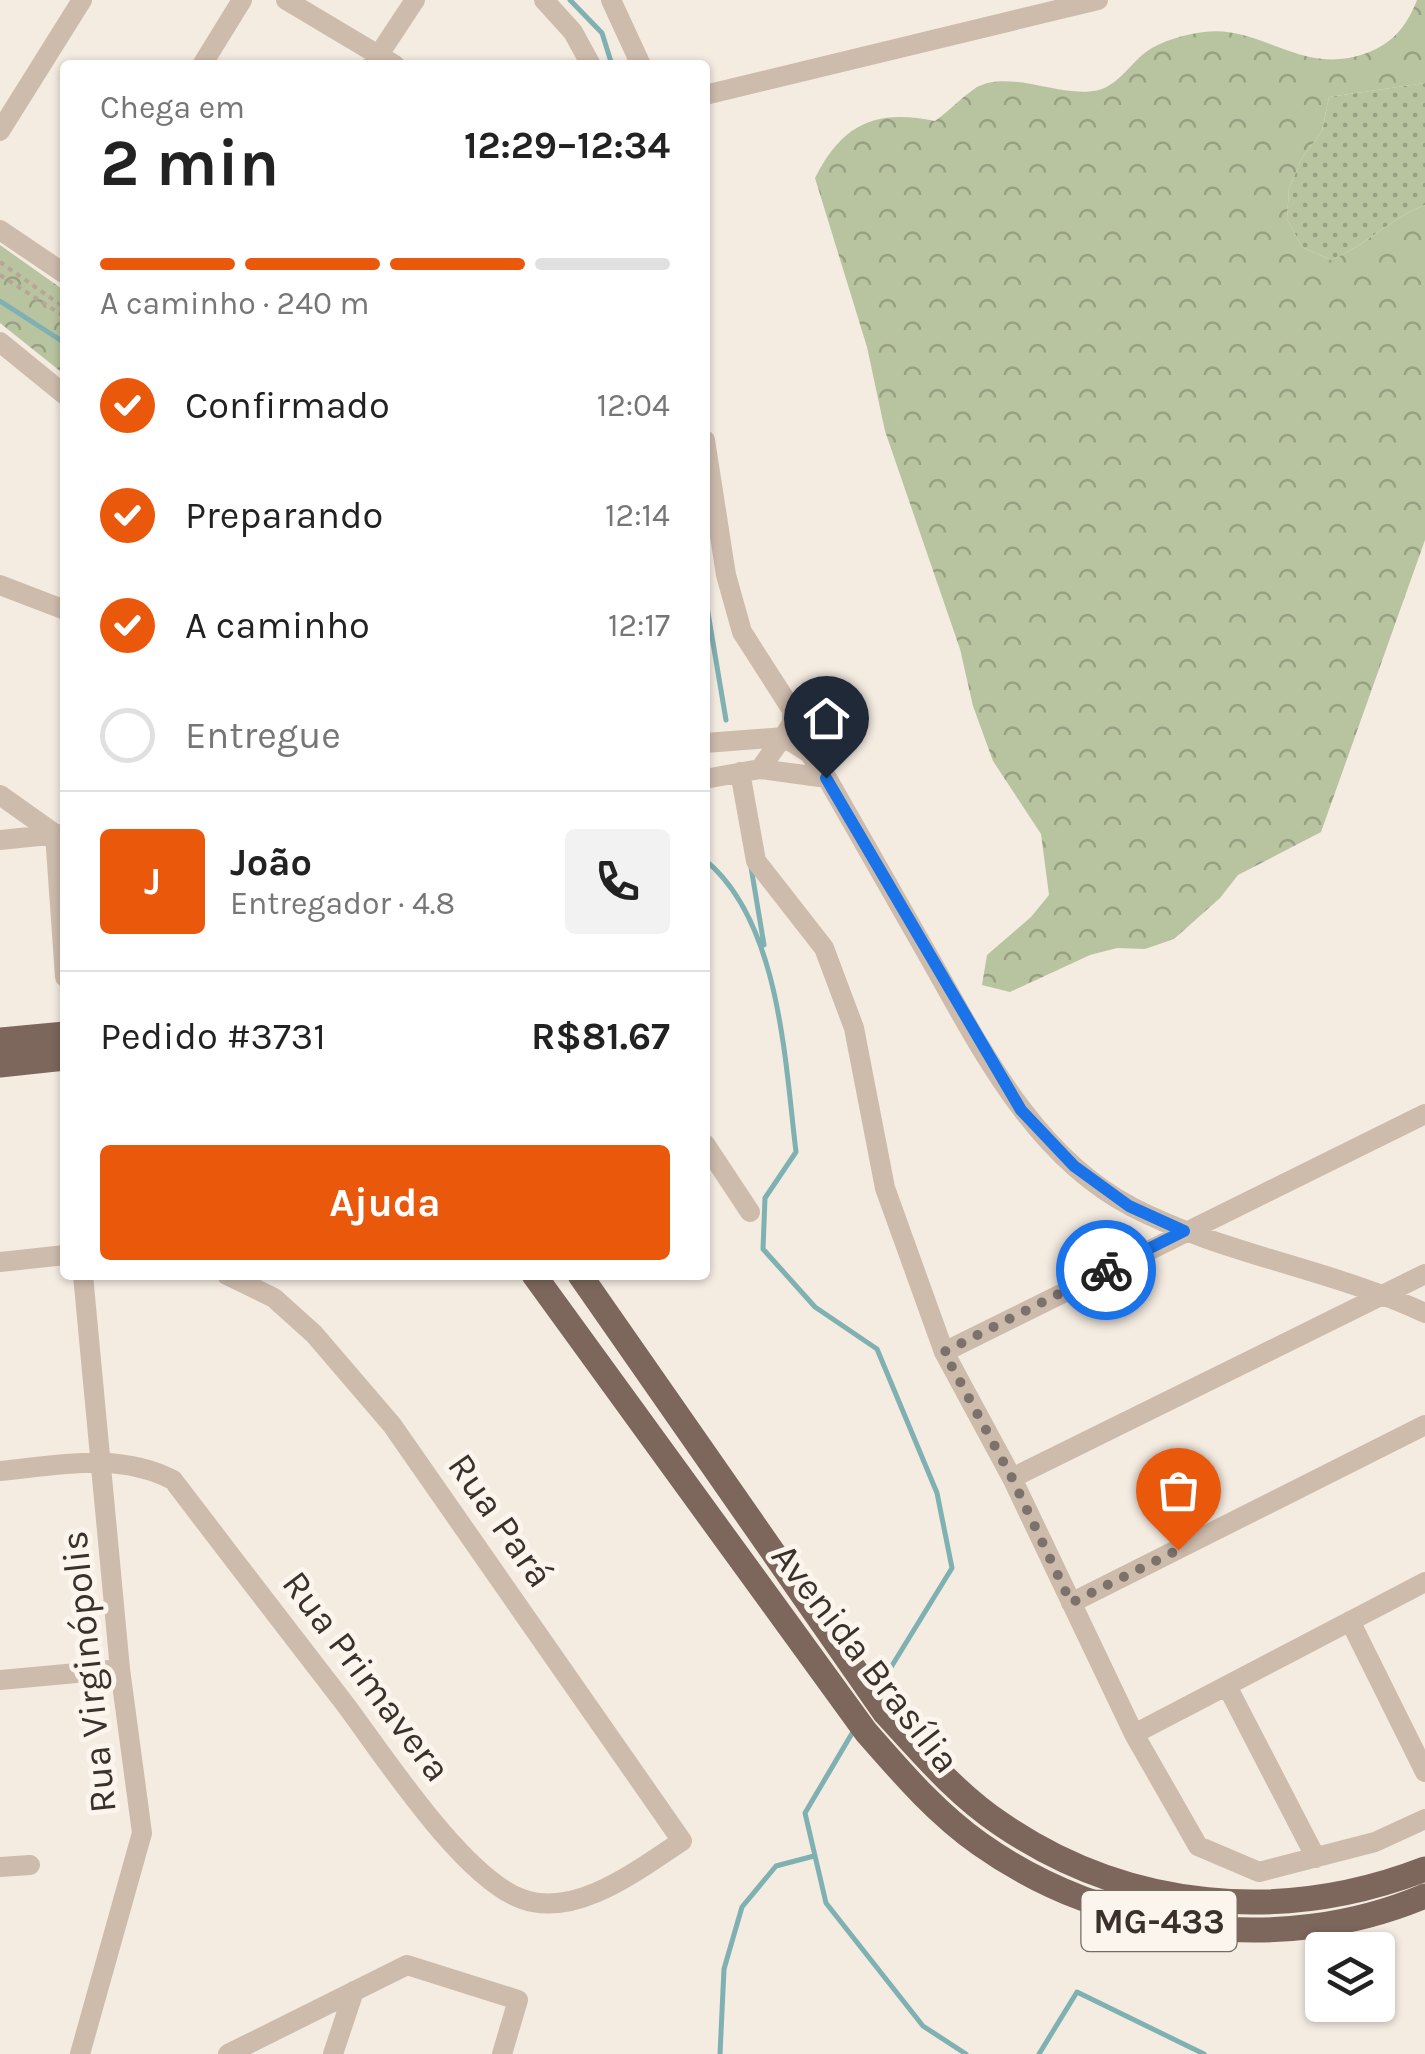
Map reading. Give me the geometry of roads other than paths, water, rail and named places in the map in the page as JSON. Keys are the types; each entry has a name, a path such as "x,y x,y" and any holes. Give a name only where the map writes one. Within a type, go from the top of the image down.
{"main road":[{"path":"0,1040 60,1034"},
{"path":"0,1065 60,1059"},
{"name":"Avenida Brasília","path":"538,1280 885,1713 940,1774 999,1823 1046,1851 1136,1889 1205,1901 1269,1904 1328,1898 1425,1869"},
{"name":"Avenida Brasília","path":"583,1280 866,1732 922,1796 981,1844 1048,1884 1128,1915 1196,1928 1270,1930 1339,1921 1425,1896"}],"street":[{"path":"0,131 82,0"},
{"path":"205,60 242,0"},
{"path":"286,0 378,60"},
{"path":"382,60 414,0"},
{"path":"544,0 573,32 588,60"},
{"path":"710,94 1098,0"},
{"path":"613,1 638,60"},
{"path":"0,230 60,271"},
{"path":"0,342 60,391"},
{"path":"710,472 726,575 742,632 792,710 792,724 784,738 750,770"},
{"path":"0,585 60,608"},
{"path":"710,743 784,738 809,753 1021,1110 1074,1166 1129,1206 1184,1231 1384,1294 1425,1314"},
{"path":"750,770 756,861 824,948 854,1028 885,1188 944,1352 1012,1478 1134,1734 1198,1846 1258,1872 1375,1842 1425,1819"},
{"path":"710,778 750,770 826,778"},
{"path":"0,795 60,834"},
{"path":"0,840 60,834"},
{"path":"944,1352 1425,1114"},
{"path":"710,1152 750,1212"},
{"path":"0,1262 60,1255"},
{"path":"1012,1478 1425,1274"},
{"name":"Rua Virginópolis","path":"80,2054 142,1833 120,1668 84,1280"},
{"name":"Rua Pará","path":"237,1280 274,1298 288,1310 392,1425 682,1842"},
{"path":"1071,1603 1425,1425"},
{"name":"Rua Primavera","path":"0,1471 100,1461 146,1466 173,1480 426,1811 488,1881 525,1901 573,1901 626,1877 682,1842"},
{"path":"1134,1734 1425,1582"},
{"path":"1350,1621 1425,1772"},
{"path":"0,1680 120,1668"},
{"path":"1227,1686 1316,1858"},
{"path":"0,1868 30,1865"},
{"path":"228,2054 407,1964 518,2000 502,2054"},
{"path":"333,2054 354,1991"}],"waterway":[{"path":"570,0 602,33 610,60"},
{"path":"0,301 60,340"},
{"path":"710,625 726,720"},
{"path":"710,865 730,886 749,919 764,955 782,1036 796,1152 765,1198 763,1249 815,1307 877,1349 937,1493 952,1568 877,1690"},
{"path":"751,867 764,945"},
{"path":"854,1730 805,1813 826,1903 923,2026 966,2054"},
{"path":"720,2054 724,1969 742,1907 776,1866 814,1856"},
{"path":"1039,2054 1077,1992 1204,2054"}]}
